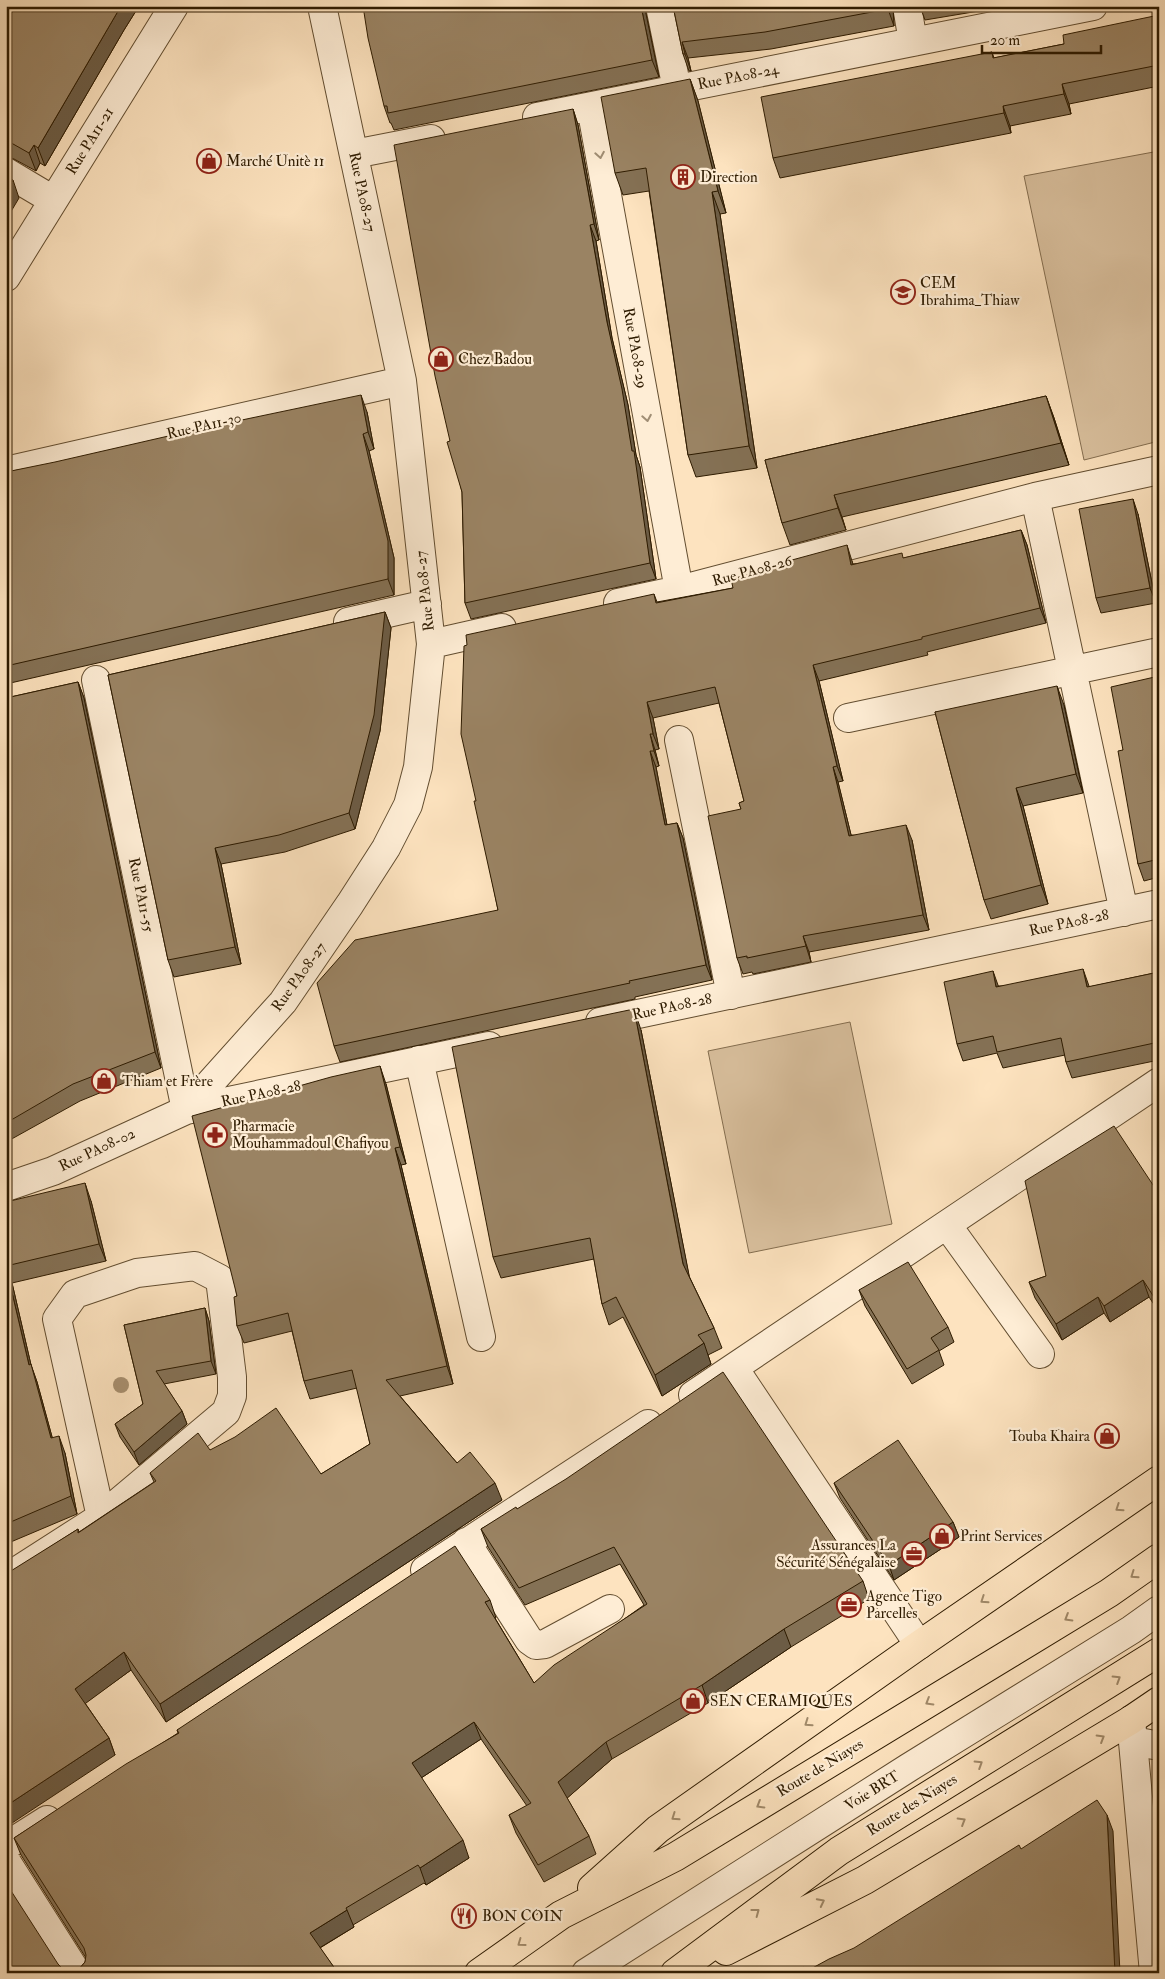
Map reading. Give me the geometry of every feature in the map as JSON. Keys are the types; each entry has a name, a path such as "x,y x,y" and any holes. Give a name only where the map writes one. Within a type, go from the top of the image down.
{"main road":[{"path":"561,1915 658,1829 918,1645 1159,1480"},
{"name":"Route de Niayes","path":"479,1973 561,1915 674,1857 1101,1598 1159,1558"},
{"name":"Route des Niayes","path":"675,1973 839,1851 1159,1652"},
{"path":"685,1973 1141,1736 1159,1701"}],"street":[{"name":"Rue PA11-21","path":"6,277 174,6"},
{"name":"Rue PA08-27","path":"186,1110 283,1002 386,848 408,805 418,767 430,644 402,381 322,6"},
{"path":"660,6 678,89"},
{"path":"907,6 913,42"},
{"name":"Rue PA08-24","path":"515,122 1093,6"},
{"name":"Rue PA08-29","path":"591,106 678,590"},
{"path":"354,154 458,133"},
{"path":"6,172 53,200"},
{"name":"Rue PA11-30","path":"6,472 402,381"},
{"name":"Rue PA08-26","path":"593,609 678,590 1035,497 1159,470"},
{"path":"1035,497 1124,912"},
{"path":"320,629 427,604"},
{"path":"430,644 526,623"},
{"path":"848,718 1159,652"},
{"name":"Rue PA11-55","path":"69,686 106,678 186,1110"},
{"path":"679,740 732,995"},
{"name":"Rue PA08-28","path":"575,1028 1159,904"},
{"name":"Rue PA08-28","path":"186,1110 517,1040"},
{"path":"419,1060 481,1337"},
{"path":"408,1581 734,1368 1157,1087"},
{"name":"Rue PA08-02","path":"6,1187 53,1171 186,1110"},
{"path":"947,1225 1040,1354"},
{"path":"6,1578 101,1517 226,1412 232,1396 232,1377 220,1279 195,1266 137,1273 75,1294 57,1318 101,1517"},
{"path":"734,1368 918,1645"},
{"path":"466,1542 529,1640 536,1645 545,1644 610,1609"},
{"name":"Voie BRT","path":"586,1973 908,1768 1131,1630 1159,1610"},
{"path":"1141,1736 1154,1973"},
{"path":"6,1846 71,1804"},
{"path":"6,1862 77,1973"}],"shaded area":[{"path":"1159,151 1159,441 1084,460 1024,176"},
{"path":"850,1022 892,1224 749,1253 708,1051"}],"building":[{"path":"6,6 121,6 38,148 34,145 29,153 6,140"},
{"path":"363,6 641,6 652,60 388,113 387,106 384,106 368,38"},
{"path":"673,6 888,6 888,9 765,32 682,42 685,54 683,54"},
{"path":"1159,15 1159,65 1062,84 1064,94 1003,106 1004,113 773,158 761,97 992,52 993,58 1064,44 1063,35"},
{"path":"690,79 718,191 712,192 749,446 688,455 646,168 615,173 601,97"},
{"path":"573,109 594,224 590,225 607,322 622,389 632,451 634,451 650,563 465,603 462,492 447,442 450,441 435,376 394,145"},
{"path":"6,176 13,180 6,191"},
{"path":"361,395 368,432 363,434 388,541 388,579 6,666 6,472"},
{"path":"1046,396 1061,443 834,495 838,508 782,523 765,460"},
{"path":"1133,499 1150,588 1096,598 1079,509"},
{"path":"1021,530 1040,608 813,665 837,766 833,767 849,836 906,825 923,915 803,936 806,946 747,958 747,956 737,958 708,816 741,809 739,803 744,801 715,687 647,702 653,734 650,734 654,751 650,751 665,825 677,823 706,965 334,1046 317,983 355,940 498,910 461,734 464,646 467,645 466,635 654,594 656,603 733,588 731,579 793,564 792,560 847,545 851,565 902,553 903,558"},
{"path":"385,612 374,715 349,813 279,835 215,848 235,947 168,960 108,675"},
{"path":"1159,676 1159,859 1138,864 1118,751 1123,750 1111,687"},
{"path":"78,682 155,1052 73,1084 6,1123 6,698"},
{"path":"1057,686 1076,774 1016,788 1041,885 984,900 935,712"},
{"path":"1083,969 1087,987 1159,972 1159,1042 1066,1062 1061,1038 997,1052 993,1036 957,1044 944,982 993,971 996,987"},
{"path":"634,1009 683,1264 714,1328 698,1335 704,1343 655,1375 616,1297 602,1304 590,1238 493,1257 452,1047"},
{"path":"380,1066 400,1147 395,1148 447,1366 386,1380 457,1463 470,1452 495,1483 160,1704 124,1652 75,1689 109,1738 6,1806 6,1574 78,1529 78,1533 156,1481 150,1473 198,1433 210,1450 235,1437 276,1408 321,1474 370,1444 352,1370 304,1381 288,1313 237,1326 234,1297 237,1296 192,1116 331,1077"},
{"path":"1114,1126 1159,1194 1159,1305 1143,1280 1104,1306 1098,1297 1056,1324 1029,1282 1046,1276 1025,1181"},
{"path":"85,1183 99,1244 6,1266 6,1202"},
{"path":"908,1262 948,1327 931,1338 939,1350 907,1369 859,1290"},
{"path":"6,1267 29,1365 31,1364 51,1438 59,1436 71,1496 6,1524"},
{"path":"205,1308 211,1361 156,1371 182,1411 134,1452 115,1424 143,1404 124,1325"},
{"path":"723,1372 863,1581 784,1629 702,1685 606,1742 558,1782 589,1836 538,1865 509,1815 531,1803 474,1722 412,1763 463,1840 420,1868 418,1865 346,1908 347,1910 310,1933 338,1973 6,1973 6,1883 63,1969 71,1971 79,1969 85,1962 86,1955 84,1948 14,1838 126,1764 179,1733 177,1730 455,1546 490,1600 485,1602 534,1683 554,1665 647,1604 614,1547 519,1588 481,1529 566,1479"},
{"path":"898,1440 953,1522 889,1565 834,1483"},
{"path":"1097,1800 1107,1815 1115,1973 797,1973 804,1967 807,1971 854,1948 1019,1845 1021,1849"}],"place":[{"name":"Marché Unitè 11","path":"209,161"},
{"name":"Direction","path":"683,177"},
{"name":"CEM Ibrahima_Thiaw","path":"903,292"},
{"name":"Chez Badou","path":"441,359"},
{"name":"Thiam et Frère","path":"104,1081"},
{"name":"Pharmacie Mouhammadoul Chafiyou","path":"215,1135"},
{"name":"Touba Khaira","path":"1107,1436"},
{"name":"Print Services","path":"942,1536"},
{"name":"Assurances La Sécurité Sénégalaise","path":"914,1554"},
{"name":"Agence Tigo Parcelles","path":"849,1605"},
{"name":"SEN CERAMIQUES","path":"693,1701"},
{"name":"BON COIN","path":"464,1916"}]}
